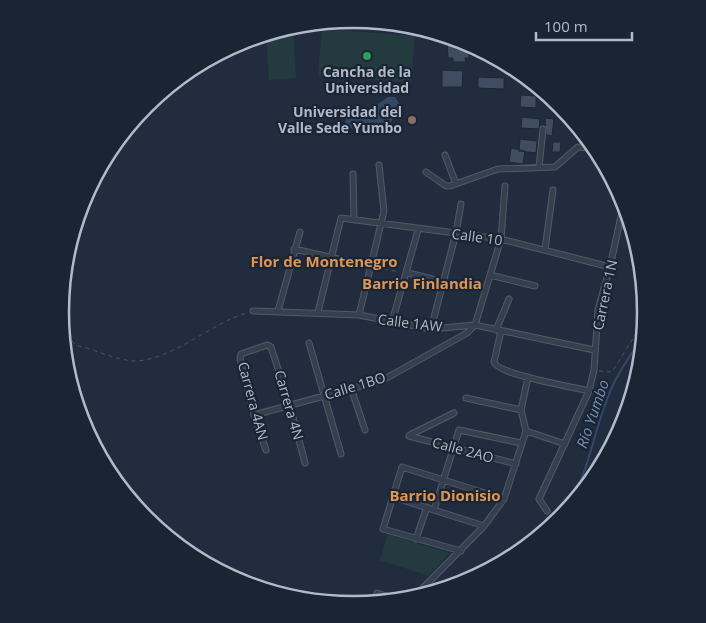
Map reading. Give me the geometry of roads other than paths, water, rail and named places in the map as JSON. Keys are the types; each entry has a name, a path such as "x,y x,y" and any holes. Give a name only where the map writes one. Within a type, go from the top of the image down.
{"street":[{"path":"539,168 543,128"},
{"path":"426,172 446,186 498,169 555,167 578,146 584,147"},
{"path":"445,155 456,184"},
{"path":"359,315 384,211 379,165"},
{"path":"353,174 354,220"},
{"path":"475,325 501,239 505,186"},
{"path":"545,249 553,190"},
{"path":"431,328 456,233 461,204"},
{"name":"Carrera 1N","path":"547,511 539,499 589,391 594,370 598,310 621,217"},
{"name":"Calle 10","path":"330,257 341,218 418,230 501,239 610,267"},
{"path":"392,322 408,273 418,230"},
{"path":"278,312 300,232"},
{"path":"294,249 370,266"},
{"path":"318,312 330,257"},
{"path":"408,273 444,282"},
{"path":"490,275 535,286"},
{"path":"509,299 498,330 494,362 498,368 528,378 589,391"},
{"name":"Calle 1AW","path":"253,311 359,315 431,328 475,325 594,350"},
{"name":"Calle 1BO","path":"254,415 383,380 466,333 475,325"},
{"path":"309,343 341,454"},
{"name":"Carrera 4AN","path":"266,450 254,415 240,358 242,354 263,345 271,347"},
{"name":"Carrera 4N","path":"271,347 290,406 305,463"},
{"path":"425,587 484,526 504,499 526,431 521,410 528,378"},
{"path":"351,388 364,430"},
{"path":"466,398 521,410"},
{"name":"Calle 2AO","path":"454,413 410,436 453,449 516,464"},
{"path":"434,510 459,430 521,443"},
{"path":"526,431 565,444"},
{"path":"461,551 383,529 402,467 504,499"},
{"path":"394,498 484,526"},
{"path":"416,539 427,507"}],"water":[{"path":"388,97 395,97 399,103 397,112 389,125 376,126 366,134 345,126 346,117 372,108"}],"waterway":[{"name":"Río Yumbo","path":"582,478 609,394 621,370 635,349"}],"place":[{"name":"Cancha de la Universidad","path":"367,56"},
{"name":"Universidad del Valle Sede Yumbo","path":"412,120"}],"district":[{"name":"Flor de Montenegro","path":"324,262"},
{"name":"Barrio Finlandia","path":"422,284"},
{"name":"Barrio Dionisio","path":"445,496"}]}
